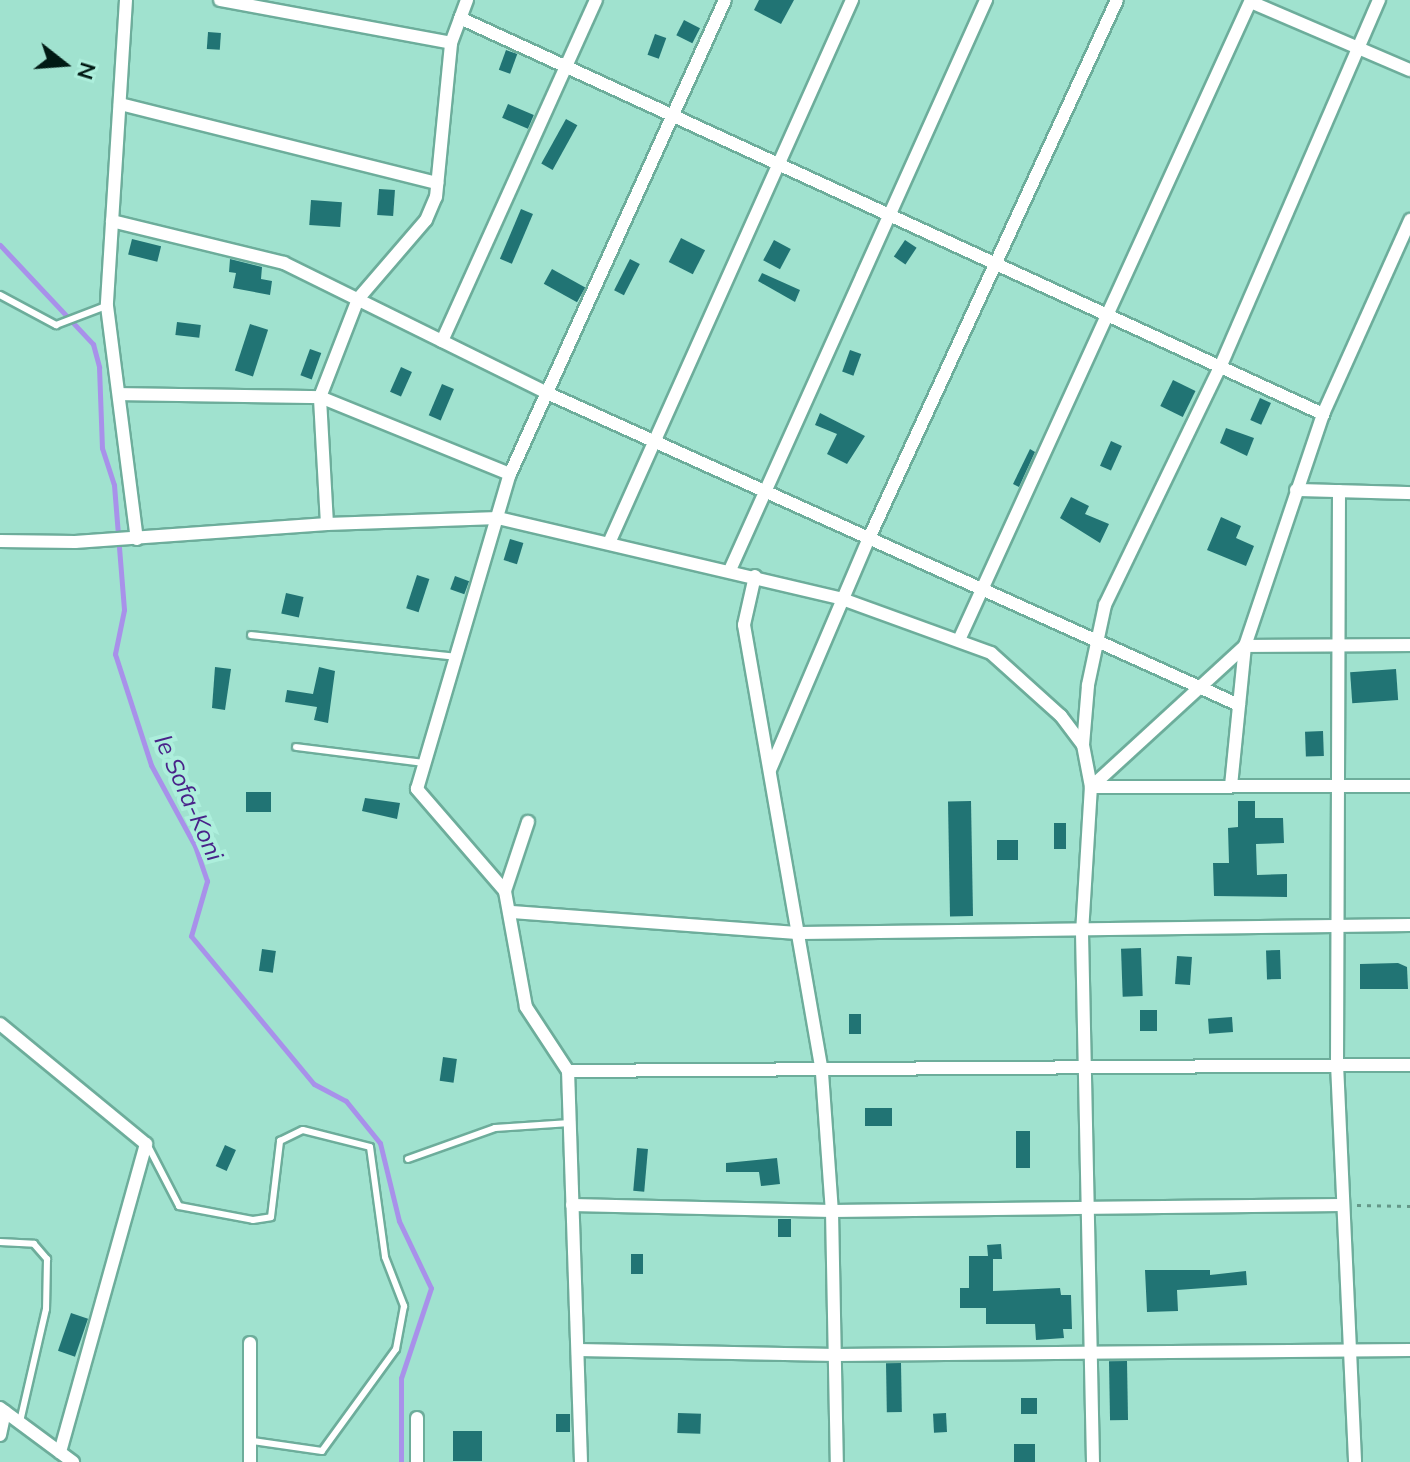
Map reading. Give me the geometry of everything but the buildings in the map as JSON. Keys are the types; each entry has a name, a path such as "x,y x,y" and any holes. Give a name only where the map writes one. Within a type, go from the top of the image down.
{"street":[{"path":"126,0 107,306 120,394 133,539"},
{"path":"220,0 451,43"},
{"path":"327,524 320,397 358,299 426,220 437,183 451,43 467,0"},
{"path":"442,341 596,0"},
{"path":"581,1462 568,1071 526,1007 512,912 505,891 417,789 510,474 725,0"},
{"path":"609,543 852,0"},
{"path":"730,570 986,0"},
{"path":"770,771 869,538 994,261 1117,0"},
{"path":"1093,1462 1089,1208 1082,1065 1082,933 1091,787 1083,745 1097,641 1105,605 1221,365 1379,0"},
{"path":"959,640 1251,1 1410,70"},
{"path":"460,18 780,161 1323,414"},
{"path":"120,104 437,183"},
{"path":"1231,786 1245,646 1323,414 1410,220"},
{"path":"112,221 284,263 547,393 1239,705"},
{"path":"1395,253 1410,256"},
{"path":"120,394 320,397 510,474"},
{"path":"1296,490 1410,493"},
{"path":"1339,491 1335,786 1337,1064 1355,1462"},
{"path":"0,541 133,539 327,524 498,518 730,570 842,599 959,640 1009,665 1083,745"},
{"path":"755,576 744,625 822,1073 832,1211 837,1462"},
{"path":"1091,787 1245,646 1410,645"},
{"path":"1091,787 1410,786"},
{"path":"505,891 528,822"},
{"path":"512,912 800,933 1082,933 1410,925"},
{"path":"0,1024 146,1144 60,1452"},
{"path":"568,1071 822,1073 1082,1065 1410,1065"},
{"path":"572,1205 832,1211 1341,1205"},
{"path":"250,1343 253,1441 250,1462"},
{"path":"578,1350 836,1355 1410,1350"},
{"path":"3,1410 73,1462"},
{"path":"0,1435 3,1410"},
{"path":"417,1418 417,1462"}],"lane":[{"path":"0,295 56,325 107,306"},
{"path":"251,635 457,657"},
{"path":"296,747 425,763"},
{"path":"408,1159 495,1128 570,1123"},
{"path":"146,1144 179,1206 253,1220 271,1217 280,1141 303,1130 370,1147 385,1257 404,1306 396,1349 322,1451 253,1441"},
{"path":"0,1242 34,1244 47,1259 46,1309 19,1423"}],"path":[{"path":"1341,1205 1410,1206"}],"waterway":[{"name":"le Sofa-Koni","path":"0,245 93,344 99,367 102,448 114,485 124,610 115,654 151,765 195,846 207,881 191,936 314,1084 346,1101 380,1143 399,1221 431,1288 401,1378 401,1462"}]}
